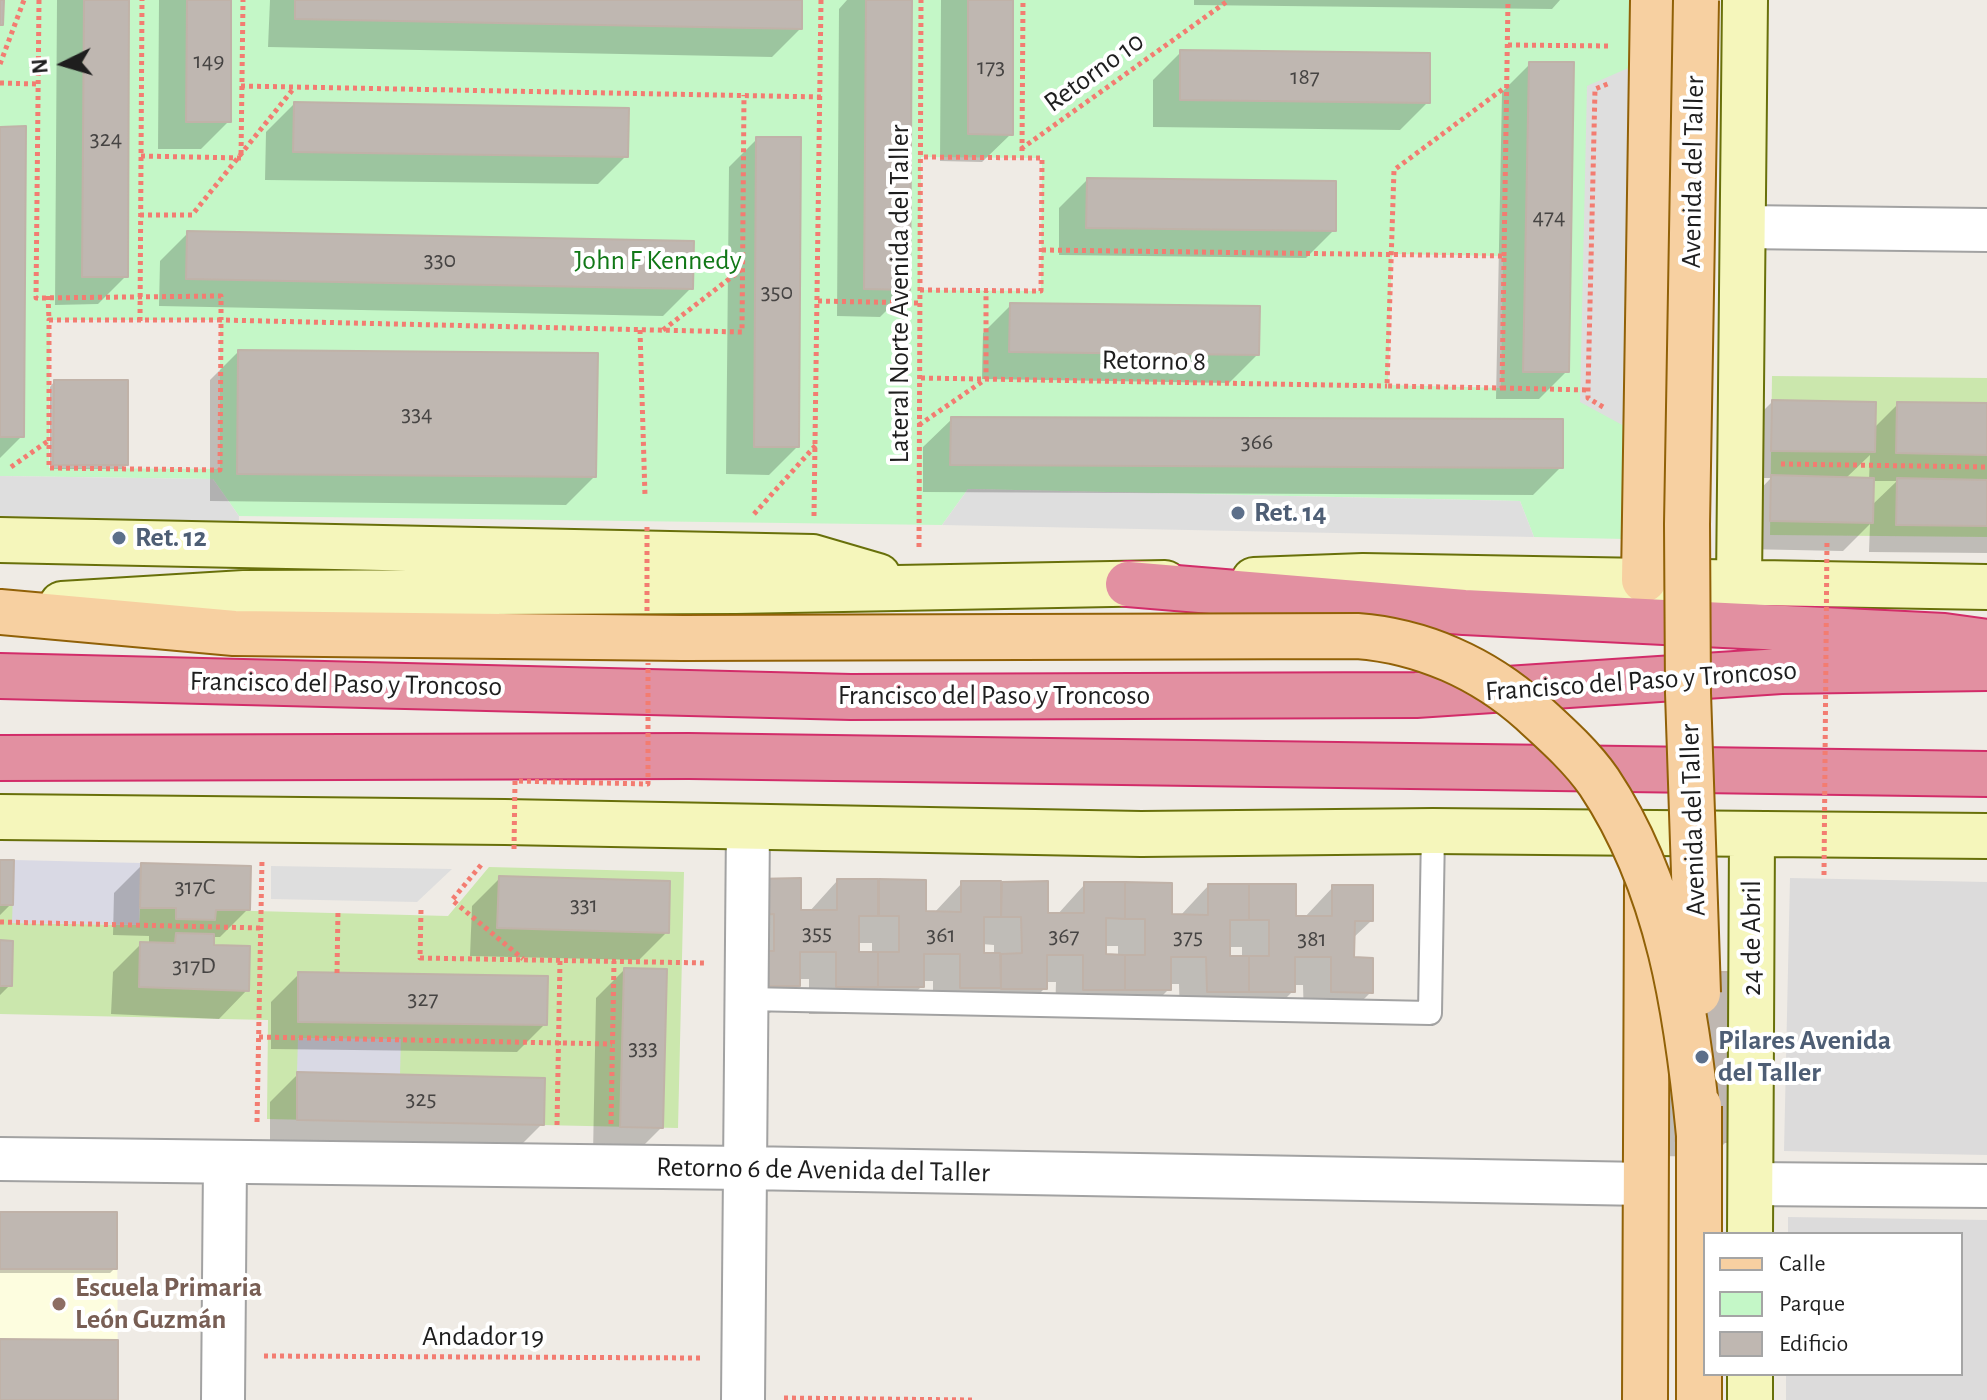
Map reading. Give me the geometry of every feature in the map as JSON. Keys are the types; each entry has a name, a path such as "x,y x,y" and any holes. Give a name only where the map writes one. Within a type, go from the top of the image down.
{"highway":[{"path":"1128,584 1464,612 1944,636 1987,642"},
{"name":"Francisco del Paso y Troncoso","path":"0,676 851,697 1400,695 1781,671 1987,668"},
{"path":"0,758 689,756 1987,774"}],"main road":[{"name":"Avenida del Taller","path":"1644,580 1653,0"},
{"name":"Avenida del Taller","path":"1696,0 1687,456 1688,693 1697,929 1699,1400"},
{"name":"Avenida del Taller","path":"1739,582 1745,0"},
{"path":"1646,415 1660,437 1672,448 1691,453 1717,448 1729,436 1741,393"},
{"path":"0,540 813,557 919,588"},
{"path":"0,610 244,593 919,588 1363,576 1987,587"},
{"path":"0,610 234,633 1357,636 1385,638 1415,646 1465,665 1515,697 1556,733 1597,780 1627,828 1657,902 1673,959 1689,1035 1699,1135"},
{"path":"0,817 1141,834 1433,831 1987,836"},
{"name":"Avenida del Taller","path":"1645,1400 1647,833"},
{"name":"24 de Abril","path":"1750,1232 1752,834"},
{"path":"1750,1376 1750,1400"}],"street":[{"path":"1742,227 1987,230"},
{"path":"743,1385 748,826"},
{"name":"Retorno 6 de Avenida del Taller","path":"0,1159 1645,1184"},
{"path":"223,1400 223,1356 240,1162"},
{"path":"1750,1184 1987,1186"}],"lane":[{"path":"747,981 1430,1013 1433,831"}],"path":[{"path":"0,64 24,0"},
{"path":"39,0 36,298 48,296 221,296 220,470 49,468 48,296"},
{"path":"140,321 142,0"},
{"path":"241,158 243,0"},
{"path":"813,557 821,0"},
{"name":"Lateral Norte Avenida del Taller","path":"919,588 921,0"},
{"path":"1023,0 1023,158"},
{"name":"Retorno 10","path":"1021,149 1229,0"},
{"path":"1508,0 1502,388 1588,390"},
{"path":"1508,45 1652,56"},
{"path":"1646,415 1588,398 1588,390 1595,89 1652,56"},
{"path":"0,83 37,84"},
{"path":"241,86 821,97"},
{"path":"1387,386 1394,170 1507,86"},
{"path":"140,215 192,215 241,158 295,87"},
{"path":"49,320 221,320 742,332 744,95"},
{"path":"141,156 241,158"},
{"path":"920,290 1041,291 1042,250 1042,158 921,157"},
{"path":"1042,250 1504,256"},
{"path":"662,331 742,269"},
{"path":"919,425 986,379 986,291"},
{"path":"818,301 920,303"},
{"path":"640,330 645,496"},
{"name":"Retorno 8","path":"920,378 1502,388"},
{"path":"11,467 49,441"},
{"path":"750,518 816,445"},
{"path":"1740,463 1987,467"},
{"path":"504,849 514,849 515,781 648,784 659,635 647,527"},
{"path":"1824,875 1827,539"},
{"path":"240,1162 259,1037 263,819"},
{"path":"486,860 452,900 524,959"},
{"path":"337,973 338,909"},
{"path":"421,910 420,958 614,961 747,981"},
{"path":"0,922 261,928"},
{"path":"556,1166 560,960"},
{"path":"610,1167 614,961"},
{"path":"259,1037 612,1044"},
{"name":"Andador 19","path":"223,1356 743,1385 816,1399 972,1400"}],"shaded area":[{"path":"1633,66 1626,427 1580,402 1587,86"},
{"name":"Ret. 12","path":"0,476 213,479 239,516 238,561 0,560"},
{"name":"Ret. 14","path":"968,489 1520,501 1534,537 942,525"},
{"path":"14,860 141,863 139,925 12,923"},
{"path":"271,866 452,869 417,902 271,899"},
{"path":"1790,878 1987,882 1987,1155 1784,1151"},
{"path":"298,1038 401,1039 400,1074 297,1072"},
{"name":"Escuela Primaria León Guzmán","path":"0,1212 117,1212 118,1400 0,1400"},
{"path":"1788,1217 1987,1220 1987,1400 1786,1400 1786,1376 1963,1376 1963,1232 1788,1232"}],"green space":[{"name":"John F Kennedy","path":"0,0 1633,0 1625,539 1534,537 1520,501 968,489 942,525 239,516 213,479 0,476","holes":["921,157 1042,158 1041,291 920,290","1392,254 1503,256 1501,388 1388,385","50,320 220,320 220,469 49,468"]},
{"path":"1772,376 1987,378 1987,537 1770,535"},
{"path":"489,867 684,872 678,1128 267,1119 268,1020 0,1014 0,905 13,905 13,923 139,925 140,908 176,908 215,920 216,910 448,916"}],"building":[{"path":"0,0 4,0 3,25 0,25"},
{"path":"84,0 129,0 128,277 82,277"},
{"path":"187,0 231,0 231,122 186,122"},
{"path":"295,0 802,0 802,29 295,19"},
{"path":"866,0 912,0 910,290 864,289"},
{"path":"968,0 1013,0 1013,135 968,134"},
{"path":"1180,50 1430,53 1430,103 1180,100"},
{"path":"1529,62 1574,62 1569,372 1523,372"},
{"path":"294,102 629,108 628,157 293,152"},
{"path":"26,126 24,437 0,437 0,127"},
{"path":"756,137 801,137 799,447 754,447"},
{"path":"1087,178 1336,181 1336,231 1086,228"},
{"path":"187,231 694,241 693,289 186,279"},
{"path":"1010,303 1260,306 1259,355 1009,352"},
{"path":"238,350 598,353 596,477 237,474"},
{"path":"54,380 128,380 128,465 53,465"},
{"path":"1772,400 1876,402 1875,452 1771,451"},
{"path":"1897,402 1987,403 1987,455 1896,453"},
{"path":"951,417 1563,419 1563,468 950,465"},
{"path":"1771,475 1874,478 1873,523 1770,521"},
{"path":"1897,478 1987,480 1987,526 1896,525"},
{"path":"0,860 14,860 13,905 0,905"},
{"path":"141,863 251,866 250,910 216,910 215,920 176,919 176,908 140,908"},
{"path":"499,876 670,881 669,933 497,928"},
{"path":"801,878 801,910 837,910 837,879 878,879 878,916 859,916 859,952 878,952 878,987 836,987 836,952 800,952 800,986 754,986 754,951 774,951 774,914 754,915 754,879"},
{"path":"879,879 926,880 926,911 961,912 961,881 1001,881 1001,917 984,917 984,953 1000,953 1001,988 960,988 960,954 924,954 924,987 878,987 878,952 899,952 899,916 879,916"},
{"path":"1048,881 1048,913 1084,913 1084,882 1125,882 1125,919 1106,918 1106,954 1125,955 1125,990 1083,990 1083,955 1047,955 1047,989 1001,989 1001,954 1022,953 1021,917 1001,917 1002,882"},
{"path":"1125,882 1172,883 1172,914 1208,915 1208,884 1249,884 1249,920 1230,920 1230,956 1249,956 1249,992 1207,992 1206,957 1171,957 1171,990 1125,990 1125,955 1145,955 1145,919 1125,919"},
{"path":"1249,884 1296,884 1296,916 1332,916 1332,885 1373,885 1373,921 1355,921 1354,957 1373,958 1373,993 1331,992 1331,957 1295,957 1295,992 1249,992 1249,956 1269,956 1269,920 1249,920"},
{"path":"176,933 214,934 214,945 250,946 249,991 139,987 140,942 175,943"},
{"path":"0,940 13,941 12,986 0,986"},
{"path":"624,968 667,969 663,1128 620,1127"},
{"path":"298,972 548,976 547,1025 298,1022"},
{"name":"Pilares Avenida del Taller","path":"1676,972 1730,972 1729,1142 1675,1141"},
{"path":"297,1072 545,1078 544,1125 297,1120"},
{"path":"0,1212 117,1212 117,1269 0,1269"},
{"path":"0,1339 118,1340 118,1400 0,1400"}],"place":[{"name":"Ret. 14","path":"1238,513"},
{"name":"Ret. 12","path":"119,538"},
{"name":"Pilares Avenida del Taller","path":"1702,1057"},
{"name":"Escuela Primaria León Guzmán","path":"59,1304"}]}
